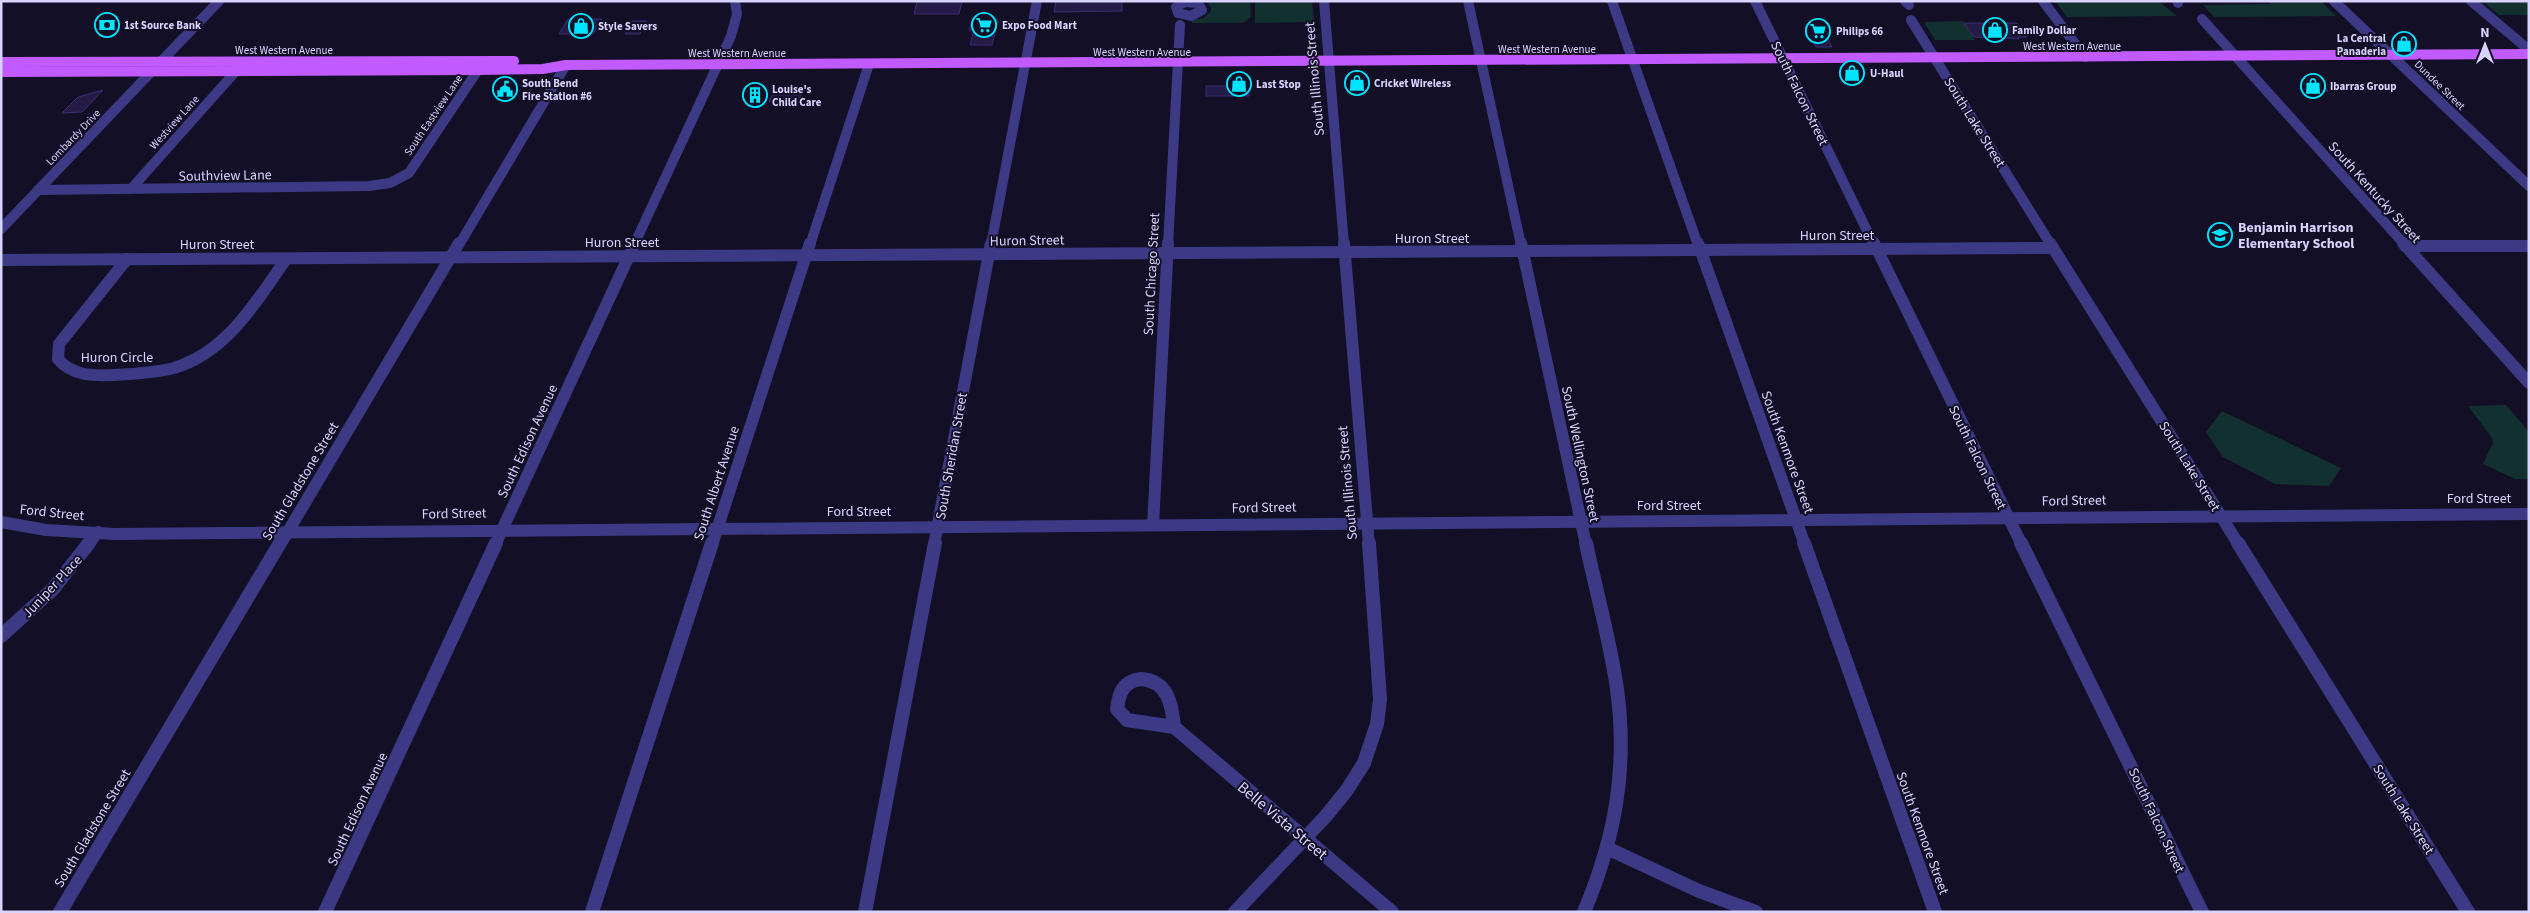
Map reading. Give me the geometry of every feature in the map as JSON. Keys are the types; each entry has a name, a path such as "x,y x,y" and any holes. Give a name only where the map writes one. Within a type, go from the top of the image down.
{"main road":[{"name":"West Western Avenue","path":"1,72 478,70 544,69 566,65 2391,55 2529,52"},
{"name":"West Western Avenue","path":"1,62 552,61 566,65"}],"street":[{"name":"Lombardy Drive","path":"1,229 219,1"},
{"name":"South Edison Avenue","path":"325,912 718,65 735,27 737,14 735,1"},
{"name":"South Sheridan Street","path":"865,912 1037,1"},
{"name":"South Illinois Street","path":"1235,912 1347,790 1364,763 1377,724 1380,678 1324,1"},
{"name":"South Wellington Street","path":"1468,1 1617,688 1621,732 1619,800 1609,849 1584,912"},
{"name":"South Kenmore Street","path":"1612,1 1936,912"},
{"name":"South Falcon Street","path":"1755,1 2202,912"},
{"path":"2043,1 2085,57"},
{"name":"Dundee Street","path":"2334,1 2529,186"},
{"path":"2471,1 2529,52"},
{"name":"South Kentucky Street","path":"2202,19 2529,383"},
{"name":"South Lake Street","path":"1911,20 2468,912"},
{"name":"South Chicago Street","path":"1153,525 1180,25"},
{"name":"South Albert Avenue","path":"592,912 870,64"},
{"name":"South Gladstone Street","path":"60,912 566,65"},
{"name":"South Eastview Lane","path":"409,173 478,70"},
{"name":"Westview Lane","path":"131,190 236,71"},
{"name":"Southview Lane","path":"38,190 369,186 394,182 409,173"},
{"path":"2405,246 2529,246"},
{"name":"Huron Street","path":"1,260 1522,253 2054,248"},
{"name":"Huron Circle","path":"127,260 60,344 58,359 70,370 93,375 152,374 198,359 220,345 233,332 286,259"},
{"name":"Ford Street","path":"1,522 39,530 98,532 287,532 717,527 938,527 2220,515 2529,514"},
{"name":"Juniper Place","path":"1,636 53,589 98,532"},
{"name":"Belle Vista Street","path":"1174,727 1392,912"},
{"path":"1609,849 1705,896 1756,912"}],"green space":[{"path":"1206,1 1250,1 1251,17 1242,23 1192,23 1192,20 1204,18 1211,11 1211,7"},
{"path":"1255,1 1312,1 1314,22 1255,23"},
{"path":"2055,1 2158,1 2177,16 2067,17"},
{"path":"2268,1 2321,1 2336,16 2214,17 2203,5 2271,4"},
{"path":"2482,1 2529,1 2529,15 2499,15"},
{"path":"1963,21 1975,40 1935,40 1924,22"},
{"path":"2506,405 2529,432 2529,479 2515,479 2483,464 2493,443 2492,438 2468,406"},
{"path":"2222,411 2341,468 2329,486 2275,484 2223,457 2206,432"}],"building":[{"path":"917,1 962,1 959,14 914,14"},
{"path":"1056,1 1122,1 1122,11 1054,12"},
{"name":"Style Savers","path":"568,19 602,19 593,34 559,34"},
{"path":"972,20 998,20 992,45 970,45 974,30 969,30"},
{"path":"632,21 647,21 640,34 625,34"},
{"name":"Family Dollar","path":"1964,23 2017,23 2027,37 2018,37 2019,39 1974,37"},
{"path":"1805,27 1822,27 1832,47 1816,47"},
{"name":"Ibarras Group","path":"2304,80 2318,80 2328,91 2314,91"},
{"name":"Last Stop","path":"1249,81 1249,96 1206,96 1206,86 1229,86 1229,82"},
{"path":"775,89 803,89 798,102 769,102"},
{"path":"103,90 82,112 62,113 78,97"}],"place":[{"name":"1st Source Bank","path":"107,25"},
{"name":"Expo Food Mart","path":"984,25"},
{"name":"Style Savers","path":"581,26"},
{"name":"Family Dollar","path":"1995,30"},
{"name":"Philips 66","path":"1818,31"},
{"name":"La Central Panaderia","path":"2404,44"},
{"name":"U-Haul","path":"1852,73"},
{"name":"Cricket Wireless","path":"1357,83"},
{"name":"Last Stop","path":"1239,84"},
{"name":"Ibarras Group","path":"2313,86"},
{"name":"South Bend Fire Station #6","path":"505,89"},
{"name":"Louise's Child Care","path":"755,95"},
{"name":"Benjamin Harrison Elementary School","path":"2220,235"}]}
